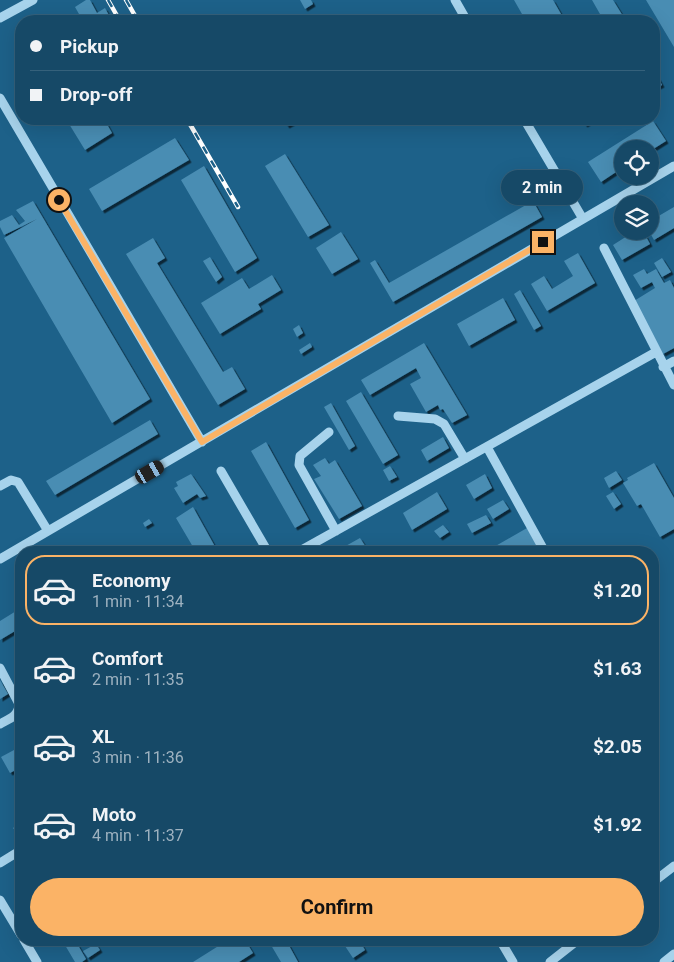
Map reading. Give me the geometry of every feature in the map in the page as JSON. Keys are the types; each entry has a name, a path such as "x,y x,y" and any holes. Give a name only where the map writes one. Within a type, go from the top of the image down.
{"street":[{"path":"0,18 33,0"},
{"path":"455,0 464,15"},
{"path":"0,98 15,124"},
{"path":"16,125 202,442"},
{"path":"528,125 583,220"},
{"path":"23,546 674,166"},
{"path":"604,248 674,385"},
{"path":"309,546 656,352"},
{"path":"664,367 674,361"},
{"path":"398,416 435,418 440,420 465,460"},
{"path":"329,432 300,456 298,465 336,531"},
{"path":"487,447 542,546"},
{"path":"221,471 265,546"},
{"path":"0,486 11,480 18,482 48,531"},
{"path":"0,560 15,551"},
{"path":"0,668 15,696"},
{"path":"0,724 15,715"},
{"path":"0,863 15,854"},
{"path":"659,878 674,866"},
{"path":"0,900 3,910 15,927"},
{"path":"28,946 37,962"},
{"path":"504,946 513,962"},
{"path":"550,962 570,946"},
{"path":"664,962 674,954"}],"building":[{"path":"86,0 90,0 97,13 105,8 109,15 80,15 75,7"},
{"path":"300,0 311,0 313,4 305,9"},
{"path":"514,0 553,0 562,15 523,15"},
{"path":"592,0 613,0 622,15 601,15"},
{"path":"646,0 674,0 674,47 660,24 660,15 655,15"},
{"path":"70,125 107,125 112,133 85,150"},
{"path":"647,125 656,125 666,141 659,145 659,140 623,140"},
{"path":"175,138 189,160 102,211 89,189"},
{"path":"614,146 614,173 601,182 588,162"},
{"path":"285,154 329,225 308,237 265,166"},
{"path":"204,166 257,258 235,272 181,180"},
{"path":"33,201 150,399 112,423 4,238 37,219 4,235 0,227 0,221 12,215 19,225 25,221 16,210"},
{"path":"533,201 542,217 393,302 370,263 375,260 389,283"},
{"path":"674,207 674,228 659,237 659,216"},
{"path":"341,232 358,259 332,274 316,248"},
{"path":"153,238 165,258 157,263 223,372 232,367 245,389 218,405 126,254"},
{"path":"621,240 648,240 650,244 622,260 613,245"},
{"path":"578,253 595,283 547,311 531,284 544,276 552,289 573,276 564,261"},
{"path":"210,257 222,277 216,282 203,261"},
{"path":"662,258 671,272 662,277 654,263"},
{"path":"644,269 647,274 656,269 664,283 670,280 674,288 674,348 663,354 634,301 655,288 652,282 641,288 633,275"},
{"path":"272,275 281,290 258,304 261,309 220,334 201,303 242,278 249,289"},
{"path":"520,290 541,326 534,330 514,294"},
{"path":"503,298 515,320 469,346 457,324"},
{"path":"299,325 303,333 297,337 293,329"},
{"path":"310,343 312,347 301,354 299,350"},
{"path":"424,343 467,415 452,423 438,405 426,412 410,384 421,378 416,368 370,395 361,380"},
{"path":"361,392 398,455 383,464 346,401"},
{"path":"331,403 355,446 349,450 324,407"},
{"path":"150,420 158,434 55,495 46,481"},
{"path":"443,437 449,448 427,461 421,450"},
{"path":"266,442 309,520 295,528 251,451"},
{"path":"325,458 329,464 335,460 362,506 339,519 314,479 321,476 313,465"},
{"path":"654,463 674,498 674,529 660,537 641,504 637,506 623,483 628,480 627,478"},
{"path":"390,466 397,477 389,481 383,470"},
{"path":"616,471 622,480 609,488 604,478"},
{"path":"191,474 206,496 200,498 197,494 183,503 174,488 178,486 176,482"},
{"path":"485,474 492,488 474,499 466,485"},
{"path":"437,492 447,509 412,530 403,513"},
{"path":"613,492 621,504 614,509 606,496"},
{"path":"503,500 509,509 493,519 487,509"},
{"path":"193,507 215,546 192,546 176,518"},
{"path":"486,515 491,523 472,533 467,524"},
{"path":"149,519 152,523 145,527 143,523"},
{"path":"443,525 449,532 440,538 434,531"},
{"path":"527,528 538,546 496,546"},
{"path":"360,538 365,546 346,546"},
{"path":"15,612 15,631 0,640 0,621"},
{"path":"0,680 8,694 0,699"},
{"path":"14,750 15,770 10,773 1,757"},
{"path":"66,946 78,946 86,959 82,962 75,962"},
{"path":"92,946 97,946 100,950 88,958 83,951"},
{"path":"218,946 249,946 253,953 239,962 193,962"},
{"path":"272,946 289,946 298,962 281,962"},
{"path":"345,946 363,946 365,950 353,958"}],"railway":[{"path":"108,0 117,15"},
{"path":"126,0 135,15"},
{"path":"190,125 238,207"}],"route":[{"path":"59,200 202,442 543,242"}]}
